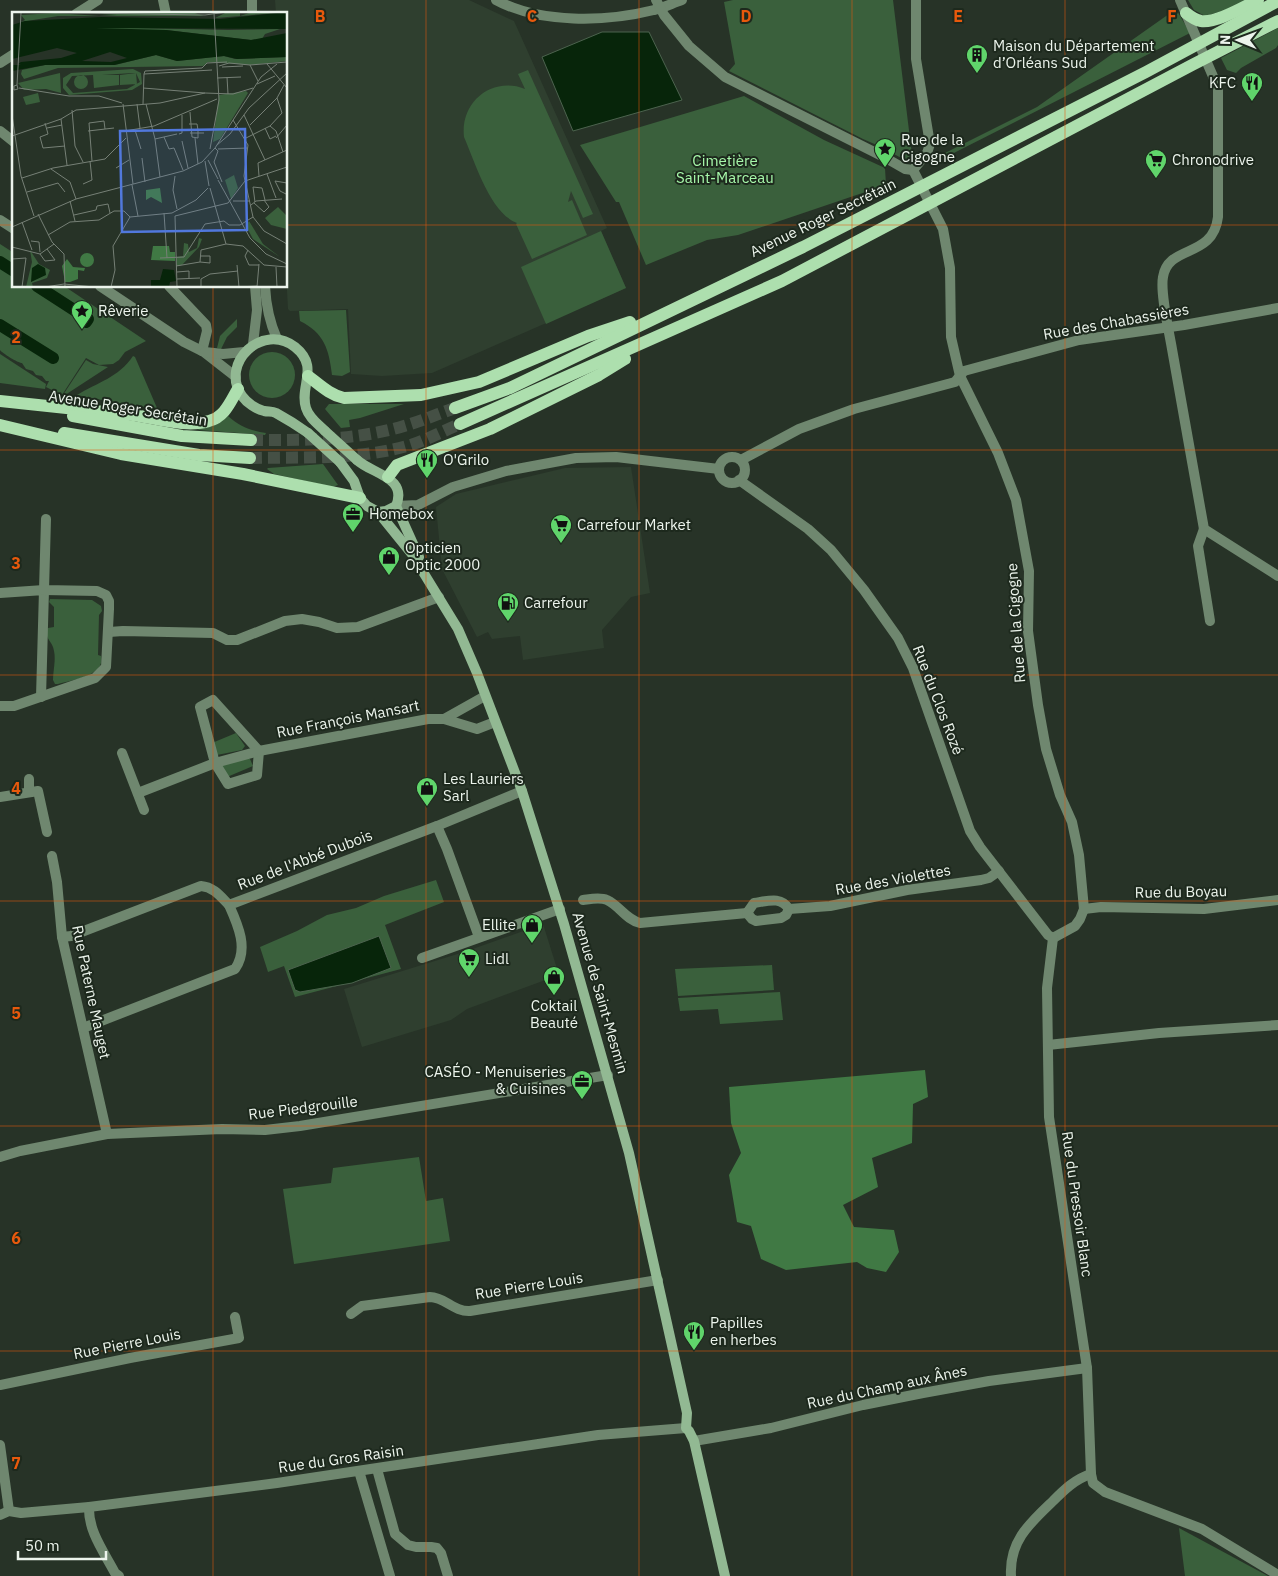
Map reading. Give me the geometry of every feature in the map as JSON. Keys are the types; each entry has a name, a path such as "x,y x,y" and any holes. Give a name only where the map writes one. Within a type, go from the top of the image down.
{"main road":[{"path":"1186,14 1194,20 1208,21 1258,0"},
{"name":"Avenue Roger Secrétain","path":"455,408 510,388 803,247 1200,44 1278,1"},
{"path":"460,424 782,281 1278,21"},
{"path":"308,376 324,389 344,398 421,395 479,382 588,336 675,307"},
{"path":"388,476 397,465 490,429 590,380 661,336"},
{"path":"0,402 136,415 172,422 208,422 218,418 229,406 237,383 236,368 244,352 253,344 264,340 277,339 287,342 303,356 307,365 308,376 304,398 308,414 325,432 365,467 388,476 397,487 399,495 396,506 431,583"},
{"name":"Avenue de Saint-Mesmin","path":"237,383 242,396 256,408 276,413 308,433 340,462 354,481 360,498 367,506 378,512 412,554 458,629 522,791 560,909 608,1075 629,1153 658,1280 687,1413 686,1428 694,1441 725,1576"},
{"name":"Avenue Roger Secrétain","path":"0,402 182,436 251,440"},
{"path":"0,424 199,454 250,458"},
{"path":"0,424 121,454 243,474 360,498"},
{"path":"378,512 386,511 396,506"}],"street":[{"path":"79,12 98,0"},
{"path":"496,0 521,10 571,18 625,15 658,4 682,0"},
{"path":"658,4 689,46 725,77 905,169 913,170 927,153 930,144 916,59 916,0"},
{"path":"1180,0 1218,88 1217,222 1212,235 1206,242 1172,259 1167,264 1162,283 1204,528 1198,546 1210,621"},
{"path":"0,63 12,55"},
{"path":"0,131 12,140"},
{"name":"Rue de la Cigogne","path":"913,170 943,229 950,268 951,337 960,376 998,453 1016,500 1029,571 1028,631 1045,747 1060,795 1072,822 1078,847 1084,909"},
{"path":"0,220 12,228"},
{"path":"103,288 184,342 203,352 237,383"},
{"path":"171,288 206,325 207,331 203,352"},
{"path":"253,344 257,310 256,288"},
{"path":"265,288 270,322 277,339"},
{"name":"Rue des Chabassières","path":"740,460 799,429 854,409 955,382 964,371 1071,342 1169,328 1278,308"},
{"path":"203,352 223,354 244,352"},
{"path":"396,506 418,505 453,487 506,471 576,458 616,457 720,469"},
{"path":"727,458 740,460 745,471 739,480 731,482 723,478 720,469 723,461 727,458"},
{"name":"Rue du Clos Rozé","path":"739,480 808,529 831,550 864,590 898,638 913,668 970,831 998,871 1048,935 1054,938"},
{"path":"41,697 46,519"},
{"path":"1204,528 1278,576"},
{"path":"0,593 44,590 97,591 106,595 109,600 106,667 100,676 14,706 0,706"},
{"path":"109,632 213,634 227,640 238,640 285,620 302,619 337,628 358,627 439,597"},
{"name":"Rue François Mansart","path":"444,719 485,696"},
{"name":"Rue François Mansart","path":"213,700 258,752 257,775 228,784 215,763 200,707 213,700"},
{"name":"Rue François Mansart","path":"138,793 215,763 258,752 428,719 444,719 477,729 495,722"},
{"path":"122,753 144,810"},
{"path":"28,779 30,792"},
{"path":"0,797 38,791 47,832"},
{"name":"Rue de l'Abbé Dubois","path":"83,1028 235,969 241,957 242,941 237,922 229,906 437,826 522,791"},
{"path":"437,826 448,849 479,937"},
{"name":"Rue Paterne Mauget","path":"52,856 57,882 62,937 108,1134"},
{"name":"Rue des Violettes","path":"789,909 830,906 907,890 985,879 998,871"},
{"path":"62,937 71,936 201,886 214,890 229,906"},
{"name":"Rue des Violettes","path":"583,900 597,898 606,900 629,919 640,923 747,912 754,902 780,900 789,909"},
{"name":"Rue du Boyau","path":"1084,909 1101,907 1204,909 1278,900"},
{"path":"422,958 560,909"},
{"name":"Rue des Violettes","path":"747,912 756,921 781,918 786,915 789,909"},
{"path":"1054,938 1075,926 1084,909"},
{"name":"Rue du Pressoir Blanc","path":"1054,938 1047,988 1049,1117 1087,1368 1091,1474"},
{"path":"1048,1045 1159,1033 1278,1024"},
{"name":"Rue Piedgrouille","path":"0,1157 108,1134 222,1129 265,1130 300,1126 608,1075"},
{"name":"Rue Pierre Louis","path":"351,1314 362,1306 430,1297 439,1298 458,1310 470,1311 658,1280"},
{"name":"Rue Pierre Louis","path":"0,1384 239,1338 235,1317"},
{"name":"Rue du Champ aux Ânes","path":"694,1441 771,1428 830,1412 923,1393 989,1381 1087,1368"},
{"name":"Rue du Gros Raisin","path":"4,1513 89,1507 377,1469 598,1435 686,1428"},
{"path":"0,1444 4,1513"},
{"path":"377,1469 396,1534 408,1545 437,1548 441,1553 448,1576"},
{"path":"359,1471 390,1576"},
{"path":"1011,1576 1011,1559 1026,1527 1069,1486 1084,1476 1091,1474 1094,1483 1105,1492 1202,1529 1278,1575"},
{"path":"89,1507 89,1517 94,1533 115,1573 119,1576"}],"shaded area":[{"path":"275,0 469,0 514,21 607,228 601,231 626,288 432,373 382,376 351,374 348,309 290,311 288,309 288,12 276,12"},
{"path":"602,32 649,32 682,100 573,131 542,57"},
{"path":"631,467 650,593 631,597 602,630 604,648 523,660 520,636 492,639 488,632 477,637 442,569 436,507 456,494 565,468"},
{"path":"543,924 559,975 467,1009 451,1020 362,1047 344,989 464,952"},
{"path":"379,936 391,968 352,983 300,992 295,990 288,970"}],"green space":[{"path":"733,0 893,0 912,155 905,160 729,71 735,64 724,2"},
{"path":"1188,0 1246,0 1229,9 1205,16 1194,10"},
{"path":"1176,9 1190,33 942,159 941,155 1037,107"},
{"path":"1278,28 1278,45 1276,48 1241,68 1236,73 1227,70 1221,58"},
{"path":"528,70 593,214 583,218 571,191 568,202 572,200 587,235 532,259 517,223 499,209 484,186 464,137 464,124 467,113 473,103 490,89 501,86 525,89 518,74"},
{"name":"Cimetière Saint-Marceau","path":"744,96 824,140 885,168 886,185 738,235 707,240 646,265 619,202 616,202 580,145"},
{"path":"601,231 626,288 546,324 521,267"},
{"path":"0,244 12,252 12,288 67,288 146,341 125,352 113,364 99,365 86,358 62,395 46,387 49,381 26,369 22,363 10,358 0,350"},
{"path":"346,310 350,372 342,376 332,375 324,343 315,331 300,321 299,311"},
{"path":"237,319 237,327 227,337 221,349 217,348 220,336"},
{"path":"277,352 289,358 294,366 294,384 289,392 281,397 267,398 255,392 250,384 249,370 255,358 263,353"},
{"path":"0,354 46,384 45,389 0,383"},
{"path":"133,356 157,408 127,405 77,395 114,375"},
{"path":"86,360 93,364 108,367 63,395"},
{"path":"329,404 404,404 349,420 350,427 341,428 325,409"},
{"path":"228,416 246,428 266,433 265,435 198,430 199,428 215,425"},
{"path":"323,464 338,485 333,487 274,474 267,469 268,468"},
{"path":"50,599 92,600 101,606 98,655 101,656 101,663 93,673 79,679 55,684 53,680 55,654 47,637 48,628 54,627 54,607 49,602"},
{"path":"236,733 245,746 242,750 217,755 212,743"},
{"path":"245,758 250,759 253,766 227,777 220,768 222,764"},
{"path":"436,880 444,902 385,925 401,969 295,997 284,966 268,972 260,947 297,931 327,915 356,908 384,896"},
{"path":"772,965 774,990 678,996 675,969"},
{"path":"780,992 783,1020 720,1024 718,1009 680,1011 678,998"},
{"path":"925,1070 928,1097 913,1104 912,1143 872,1158 878,1187 843,1205 854,1227 894,1230 899,1252 886,1272 867,1268 857,1262 786,1270 761,1259 751,1226 737,1222 729,1175 741,1153 731,1123 729,1087"},
{"path":"419,1157 426,1201 443,1198 450,1241 294,1264 283,1189 331,1183 333,1168"},
{"path":"1179,1528 1268,1576 1185,1576"}],"waterway":[{"path":"0,262 12,270"},
{"path":"40,288 88,319 86,322"},
{"path":"0,325 53,358"}],"tunnel":[{"path":"251,440 328,439 366,435 404,426 455,408"},
{"path":"250,458 329,457 368,454 407,446 460,424"}],"place":[{"name":"Maison du Département d’Orléans Sud","path":"977,74"},
{"name":"KFC","path":"1252,102"},
{"name":"Rue de la Cigogne","path":"885,168"},
{"name":"Chronodrive","path":"1156,179"},
{"name":"Rêverie","path":"82,330"},
{"name":"O'Grilo","path":"427,479"},
{"name":"Homebox","path":"353,533"},
{"name":"Carrefour Market","path":"561,544"},
{"name":"Opticien Optic 2000","path":"389,576"},
{"name":"Carrefour","path":"508,622"},
{"name":"Les Lauriers Sarl","path":"427,807"},
{"name":"Ellite","path":"532,944"},
{"name":"Lidl","path":"469,978"},
{"name":"Coktail Beauté","path":"554,996"},
{"name":"CASÉO - Menuiseries & Cuisines","path":"582,1100"},
{"name":"Papilles en herbes","path":"694,1351"}]}
